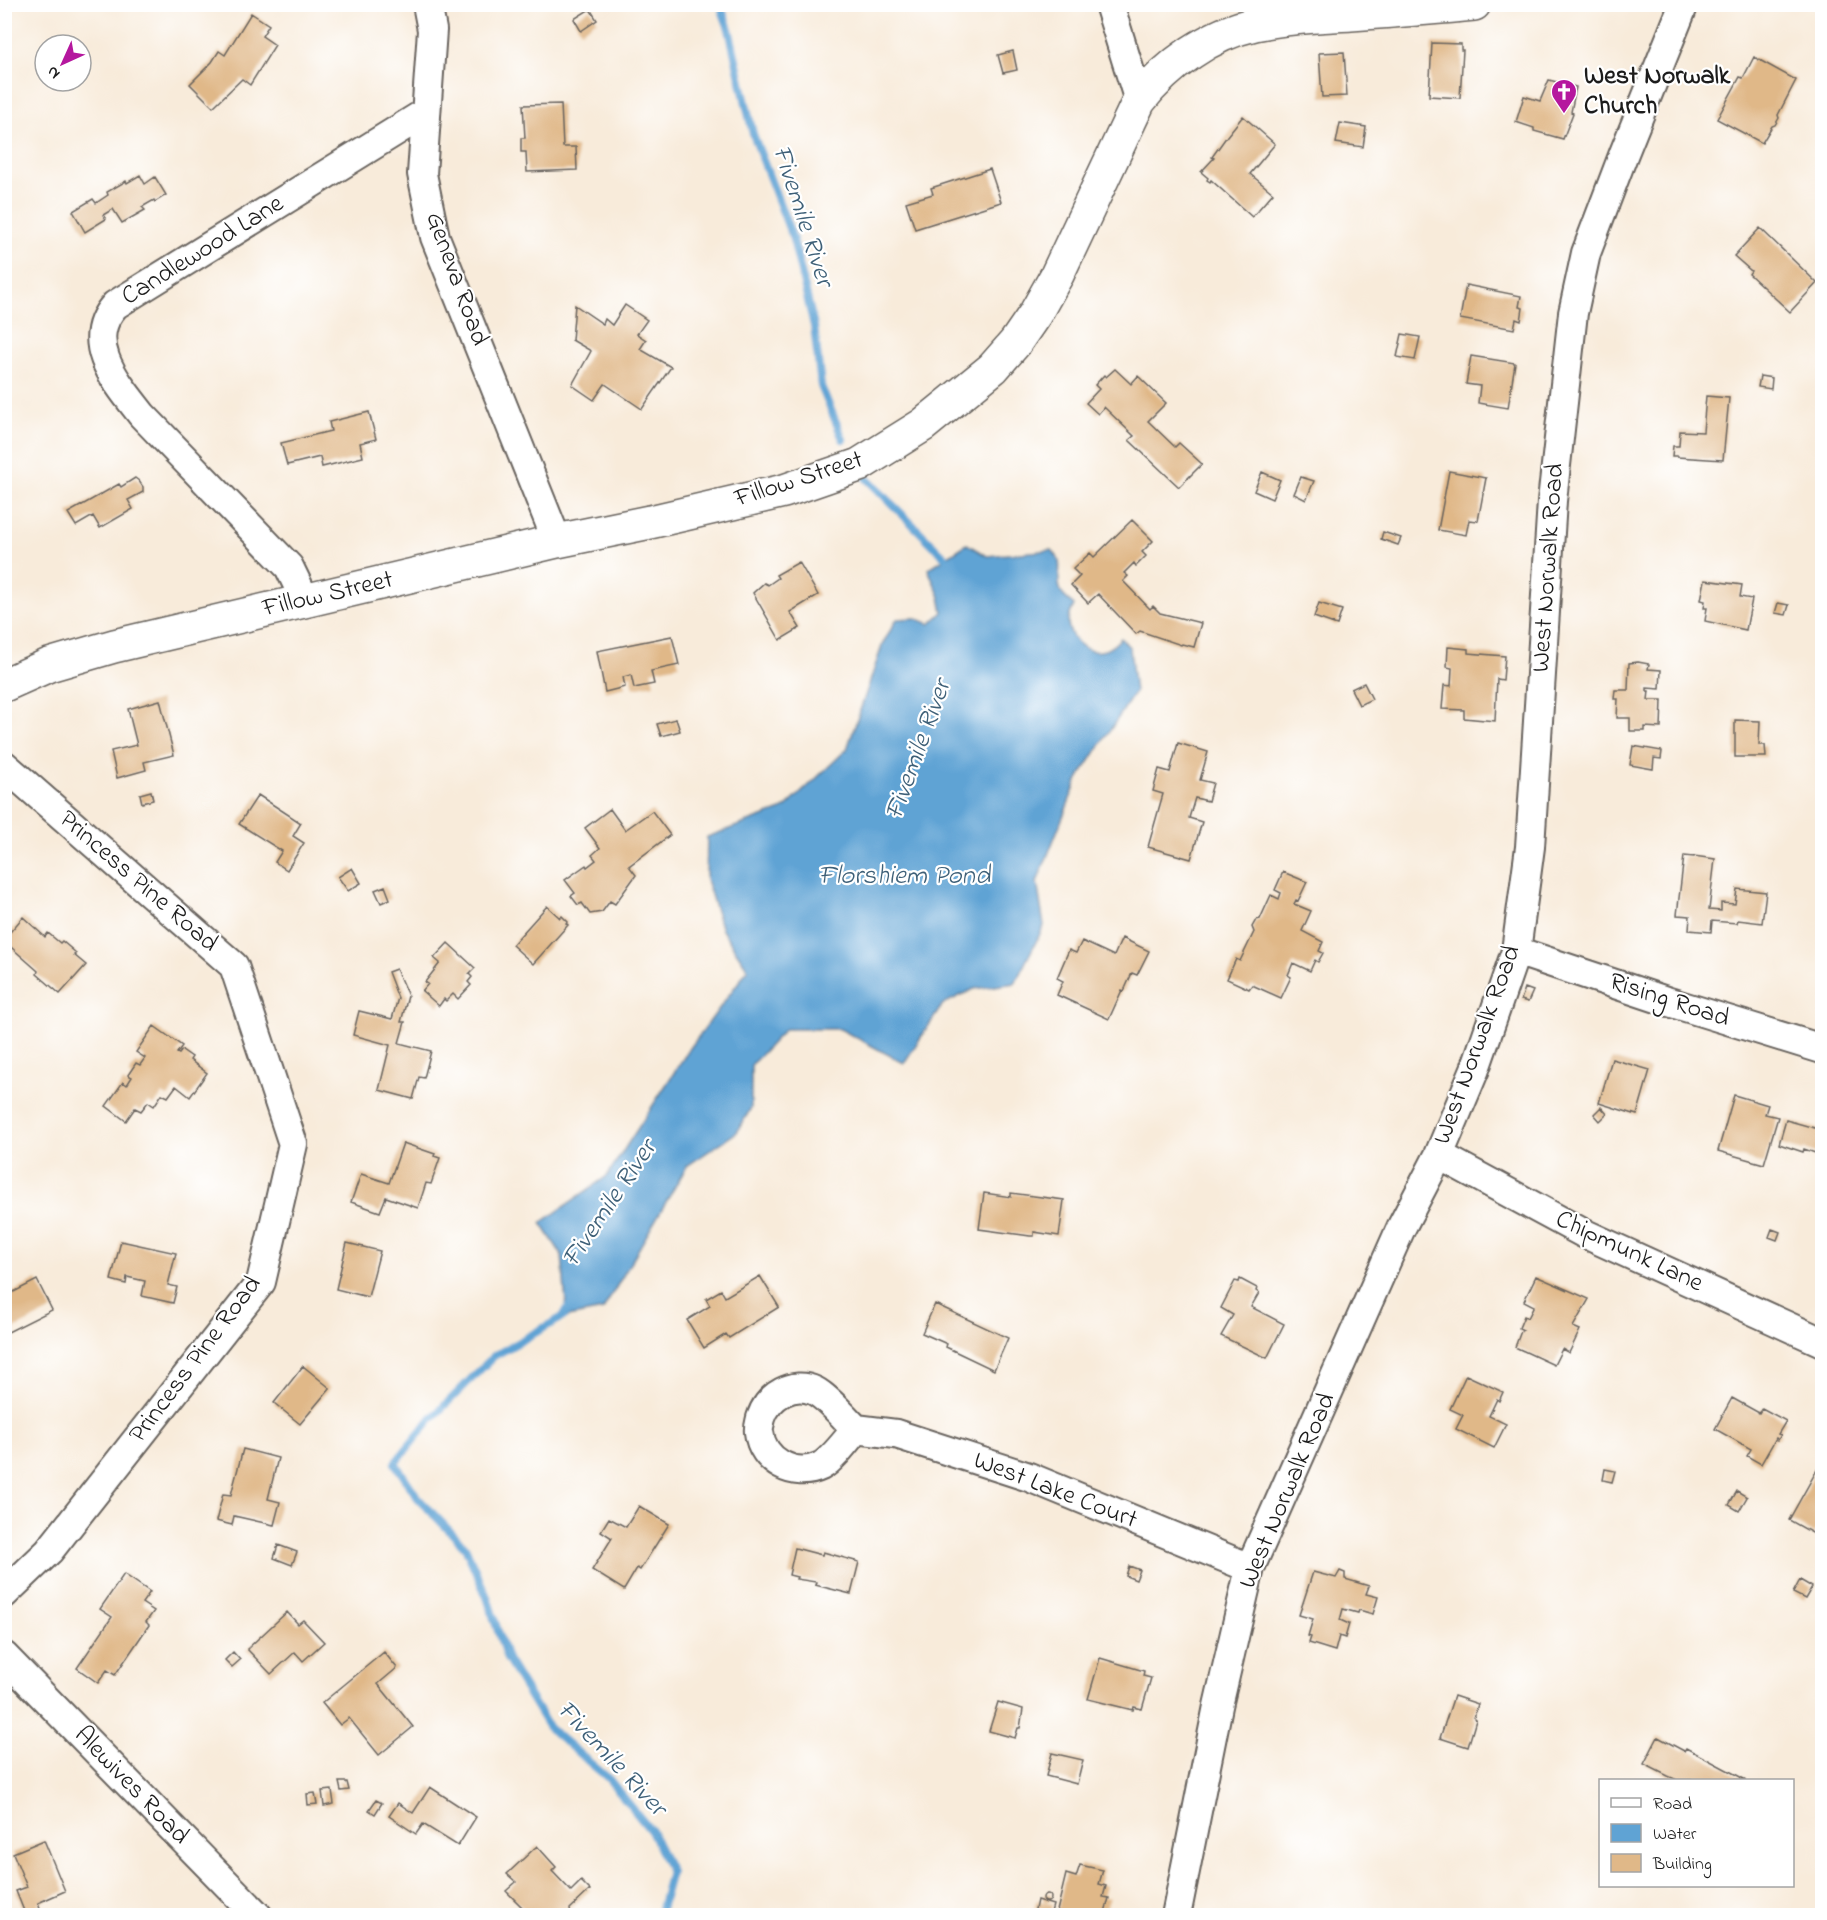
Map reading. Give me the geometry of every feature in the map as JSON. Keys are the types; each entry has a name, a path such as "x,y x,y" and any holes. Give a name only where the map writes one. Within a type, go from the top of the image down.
{"main road":[{"name":"Fillow Street","path":"4,685 49,665 114,646 557,541 784,491 859,465 923,425 993,368 1014,343 1035,314 1057,275 1139,101 1151,85 1186,56 1222,36 1254,24 1293,18 1474,4"}],"street":[{"name":"Geneva Road","path":"427,4 432,30 422,174 435,237 557,541"},
{"path":"1109,4 1139,101"},
{"name":"West Norwalk Road","path":"1176,1916 1218,1706 1250,1568 1401,1228 1438,1155 1475,1069 1516,951 1530,846 1552,501 1573,313 1586,253 1684,4"},
{"name":"Candlewood Lane","path":"305,600 289,567 142,415 120,387 110,372 104,356 103,325 106,315 115,305 425,113"},
{"name":"Princess Pine Road","path":"4,765 234,966 293,1144 261,1282 49,1551 4,1594"},
{"name":"Rising Road","path":"1516,951 1666,1001 1822,1049"},
{"name":"Chipmunk Lane","path":"1438,1155 1583,1233 1822,1342"},
{"name":"West Lake Court","path":"856,1429 896,1434 1029,1477 1250,1568"},
{"name":"Alewives Road","path":"4,1656 258,1916"}],"water":[{"name":"Florshiem Pond","path":"967,544 987,556 1052,550 1059,562 1060,589 1074,605 1068,621 1071,634 1079,644 1095,651 1107,649 1121,638 1130,648 1135,692 1078,779 1037,882 1044,926 1015,983 974,989 943,1004 904,1063 840,1029 785,1029 751,1065 751,1108 737,1132 687,1166 603,1310 567,1317 562,1255 541,1223 607,1176 688,1051 748,969 722,930 706,879 707,837 784,809 847,749 883,643 897,619 915,618 930,624 943,612 940,597 928,569"}],"building":[{"path":"590,9 597,20 581,31 574,19"},
{"path":"251,13 269,25 262,36 275,45 250,85 242,79 213,107 190,84 212,62 219,51 225,55"},
{"path":"1432,43 1461,44 1461,50 1463,50 1460,98 1429,96"},
{"path":"1013,51 1017,70 1003,73 998,55"},
{"path":"1344,52 1347,96 1322,97 1319,53"},
{"path":"1754,57 1796,80 1778,115 1779,118 1762,143 1717,119"},
{"path":"1549,80 1576,87 1571,112 1573,113 1563,139 1534,131 1534,128 1516,122 1524,96 1540,101"},
{"path":"561,104 563,147 576,147 577,170 527,172 526,152 521,152 521,138 525,138 523,105"},
{"path":"1243,116 1275,144 1250,174 1273,193 1252,217 1211,180 1210,182 1207,180 1208,178 1201,172 1214,158 1212,157"},
{"path":"1340,123 1366,127 1363,147 1336,143"},
{"path":"990,169 1001,202 915,229 906,202 933,194 931,188"},
{"path":"140,175 145,184 155,177 166,195 142,207 145,210 122,223 113,209 103,215 106,219 85,232 73,211 93,199 96,203 108,195 107,192"},
{"path":"1760,228 1817,283 1790,312 1749,274 1751,271 1734,256"},
{"path":"1466,285 1521,296 1519,307 1523,308 1521,321 1516,319 1514,329 1460,319"},
{"path":"575,305 603,324 605,319 612,325 625,305 647,320 637,334 646,340 640,349 671,367 642,409 605,384 594,400 572,385 591,351 572,340"},
{"path":"1402,334 1420,337 1415,360 1397,357"},
{"path":"1471,356 1515,363 1508,408 1478,403 1480,386 1466,384"},
{"path":"1115,369 1131,384 1138,376 1166,403 1148,421 1175,447 1179,443 1202,464 1179,487 1129,440 1134,436 1104,407 1098,414 1086,403 1099,389 1095,385 1104,375 1106,377"},
{"path":"1760,376 1772,378 1771,389 1758,387"},
{"path":"1706,396 1729,398 1723,460 1672,456 1673,446 1679,446 1680,431 1703,432"},
{"path":"369,412 376,439 360,443 363,457 322,467 320,457 287,465 281,443 331,431 329,422"},
{"path":"1449,471 1486,478 1478,521 1469,520 1466,535 1438,530"},
{"path":"1262,472 1280,480 1272,499 1254,491"},
{"path":"1301,477 1314,481 1306,500 1294,494"},
{"path":"135,478 143,487 143,492 128,500 133,509 100,528 93,516 76,526 68,513 119,484 121,487"},
{"path":"1132,520 1153,541 1142,552 1146,556 1124,573 1128,576 1123,581 1150,609 1153,606 1160,613 1201,623 1194,647 1140,631 1136,634 1098,594 1088,603 1071,585 1080,576 1073,569 1090,553 1094,557"},
{"path":"1383,532 1401,538 1398,545 1381,539"},
{"path":"799,562 818,595 790,612 800,628 780,640 753,593 764,583 768,585 778,578 776,575"},
{"path":"1705,580 1742,585 1740,597 1752,599 1746,630 1705,621 1707,608 1704,608 1705,601 1701,600"},
{"path":"1319,603 1342,610 1337,625 1314,617"},
{"path":"1778,603 1789,605 1786,615 1775,613"},
{"path":"672,636 679,665 651,671 654,684 634,688 631,675 623,677 625,687 605,692 597,651"},
{"path":"1448,647 1468,649 1468,653 1505,656 1503,680 1497,679 1495,721 1464,718 1464,710 1442,709 1444,685 1451,686 1452,668 1447,667"},
{"path":"1629,663 1649,664 1648,669 1661,670 1660,689 1647,688 1647,691 1649,691 1648,700 1662,700 1661,728 1645,727 1645,731 1630,731 1630,718 1617,718 1618,699 1614,699 1615,690 1628,690"},
{"path":"1364,683 1372,699 1359,705 1351,689"},
{"path":"160,700 174,755 144,762 146,770 117,778 111,751 137,745 128,709"},
{"path":"676,719 680,731 661,736 657,724"},
{"path":"1735,720 1760,721 1759,745 1765,745 1766,757 1735,757"},
{"path":"1178,743 1208,752 1200,780 1213,783 1208,801 1195,798 1189,818 1202,822 1191,859 1148,847 1163,794 1153,791 1159,769 1170,772"},
{"path":"1633,746 1662,751 1661,759 1654,758 1653,769 1630,765"},
{"path":"151,791 153,800 142,803 140,794"},
{"path":"258,795 301,823 293,836 304,843 287,870 275,862 282,851 239,824"},
{"path":"610,809 625,830 652,811 670,835 629,866 636,875 615,904 610,901 602,912 590,914 582,903 578,905 571,896 575,893 565,880 596,860 592,855 600,848 585,828"},
{"path":"1822,829 1822,846 1817,844"},
{"path":"1684,856 1715,859 1709,910 1721,911 1721,903 1735,904 1737,889 1766,892 1762,923 1738,920 1737,923 1712,921 1711,932 1689,930 1690,916 1677,915"},
{"path":"352,868 361,883 348,891 338,877"},
{"path":"1283,872 1307,882 1298,901 1296,900 1294,904 1311,911 1302,931 1323,942 1319,951 1323,953 1318,962 1315,960 1310,971 1293,963 1288,975 1291,977 1281,998 1252,985 1249,989 1227,979 1236,959 1240,961 1254,932 1252,927 1256,920 1260,919 1271,895 1279,899 1281,893 1275,890"},
{"path":"385,886 390,899 381,903 375,890"},
{"path":"547,906 560,918 562,916 568,925 533,964 512,945"},
{"path":"23,917 45,937 48,933 60,943 62,941 86,965 60,994 4,941"},
{"path":"1122,938 1149,951 1137,975 1132,973 1124,991 1122,990 1109,1019 1057,995 1063,981 1057,978 1069,950 1076,953 1082,941 1114,956"},
{"path":"448,943 475,968 469,974 472,977 468,982 471,985 458,999 453,994 446,1001 444,999 439,1006 422,991 428,984 425,982 440,963 434,958"},
{"path":"396,969 408,996 401,1022 405,1022 399,1043 431,1051 424,1078 419,1077 413,1099 379,1090 390,1045 353,1035 359,1011 392,1019 398,998 388,972"},
{"path":"1525,988 1533,991 1528,1002 1521,1000"},
{"path":"154,1026 182,1046 177,1053 179,1054 182,1050 192,1057 190,1060 207,1073 190,1097 176,1086 168,1097 162,1094 154,1106 148,1102 141,1111 135,1108 126,1121 106,1106 123,1082 127,1085 132,1077 128,1075 136,1063 140,1065 145,1058 136,1052"},
{"path":"1612,1059 1650,1070 1637,1115 1599,1103"},
{"path":"1734,1095 1768,1105 1765,1114 1778,1117 1764,1164 1718,1151"},
{"path":"1601,1107 1607,1114 1600,1121 1594,1114"},
{"path":"1786,1120 1822,1130 1818,1154 1779,1144"},
{"path":"403,1143 435,1154 434,1156 440,1158 431,1184 426,1183 418,1208 386,1197 380,1212 351,1202 361,1174 389,1183"},
{"path":"984,1193 1011,1197 1011,1193 1064,1200 1059,1236 1034,1232 1034,1236 1030,1236 979,1229"},
{"path":"1772,1229 1780,1232 1777,1240 1769,1237"},
{"path":"121,1241 176,1253 168,1285 177,1287 173,1303 142,1296 145,1281 127,1277 126,1284 111,1280"},
{"path":"347,1243 380,1251 368,1297 336,1289"},
{"path":"760,1276 779,1307 729,1338 726,1334 704,1348 687,1320 710,1306 706,1299 721,1290 725,1297"},
{"path":"1536,1276 1589,1299 1573,1327 1580,1330 1569,1353 1562,1349 1554,1365 1515,1347 1523,1330 1519,1328 1524,1316 1528,1318 1534,1306 1524,1301"},
{"path":"1240,1279 1257,1288 1256,1291 1259,1293 1251,1307 1284,1324 1267,1358 1221,1336 1233,1315 1221,1308 1235,1281 1239,1282"},
{"path":"37,1280 52,1310 4,1334 4,1293 6,1296"},
{"path":"935,1304 1008,1338 994,1370 922,1333"},
{"path":"303,1366 330,1388 300,1424 274,1403"},
{"path":"1466,1375 1503,1392 1489,1416 1506,1424 1494,1448 1456,1429 1463,1415 1450,1409"},
{"path":"1732,1398 1759,1413 1762,1408 1786,1421 1778,1434 1781,1435 1778,1440 1776,1438 1761,1464 1747,1456 1751,1449 1715,1429"},
{"path":"243,1449 278,1458 268,1499 280,1502 274,1525 234,1516 232,1525 216,1521 223,1494 231,1495"},
{"path":"1822,1461 1822,1519 1814,1534 1789,1520"},
{"path":"1605,1469 1615,1471 1612,1482 1603,1480"},
{"path":"1737,1491 1747,1497 1739,1511 1729,1505"},
{"path":"639,1506 669,1524 640,1570 637,1568 624,1590 592,1570 612,1538 601,1531 609,1518 626,1527"},
{"path":"278,1545 297,1552 292,1565 274,1558"},
{"path":"795,1548 822,1555 823,1552 859,1562 851,1594 815,1585 816,1582 796,1579 797,1577 789,1575"},
{"path":"1129,1566 1140,1570 1136,1580 1126,1576"},
{"path":"1340,1571 1345,1573 1345,1579 1369,1586 1366,1594 1378,1597 1373,1614 1343,1609 1340,1620 1349,1624 1345,1638 1339,1636 1335,1651 1309,1643 1311,1637 1308,1636 1313,1619 1299,1615 1313,1572 1336,1578"},
{"path":"124,1574 150,1592 142,1603 154,1611 146,1622 149,1625 115,1675 107,1670 98,1683 77,1668 112,1617 100,1609"},
{"path":"1800,1580 1812,1587 1805,1599 1793,1593"},
{"path":"287,1612 298,1624 303,1620 324,1642 303,1661 295,1652 271,1674 247,1649"},
{"path":"233,1652 240,1660 232,1667 225,1660"},
{"path":"384,1652 397,1668 378,1684 413,1727 379,1755 349,1718 340,1725 322,1703"},
{"path":"1100,1658 1144,1671 1143,1676 1151,1678 1142,1709 1134,1707 1133,1710 1088,1699"},
{"path":"1454,1696 1478,1704 1468,1747 1440,1738"},
{"path":"998,1702 1023,1709 1020,1728 1015,1738 989,1731"},
{"path":"1658,1737 1684,1751 1686,1748 1744,1779 1675,1779 1644,1764"},
{"path":"1052,1753 1083,1760 1077,1784 1046,1776"},
{"path":"339,1782 347,1782 349,1790 341,1791"},
{"path":"430,1787 476,1817 458,1846 423,1824 416,1834 389,1816 398,1803 413,1813"},
{"path":"332,1790 334,1804 324,1806 322,1791"},
{"path":"315,1793 317,1804 308,1805 307,1794"},
{"path":"376,1800 382,1803 375,1814 369,1810"},
{"path":"44,1840 65,1891 38,1903 41,1912 26,1916 16,1891 27,1887 13,1853"},
{"path":"537,1846 556,1867 552,1871 571,1891 581,1881 590,1890 570,1909 571,1916 514,1916 523,1908 506,1891 516,1882 507,1874"},
{"path":"1080,1865 1103,1870 1099,1884 1106,1886 1103,1897 1109,1898 1104,1916 1074,1916 1057,1911 1066,1874 1076,1877"},
{"path":"1047,1894 1051,1898 1047,1902 1043,1898"},
{"path":"1037,1900 1053,1905 1050,1916 1034,1914"}],"waterway":[{"name":"Fivemile River","path":"720,4 729,29 753,134 793,239 814,326 821,386 843,439"},
{"name":"Fivemile River","path":"865,477 946,558 950,566"},
{"name":"Fivemile River","path":"571,1303 563,1317 494,1356 430,1420 395,1463 418,1498 465,1547 487,1597 507,1659 549,1728 608,1778 651,1831 671,1872 659,1916"}],"place":[{"name":"West Norwalk Church","path":"1564,115"}]}
